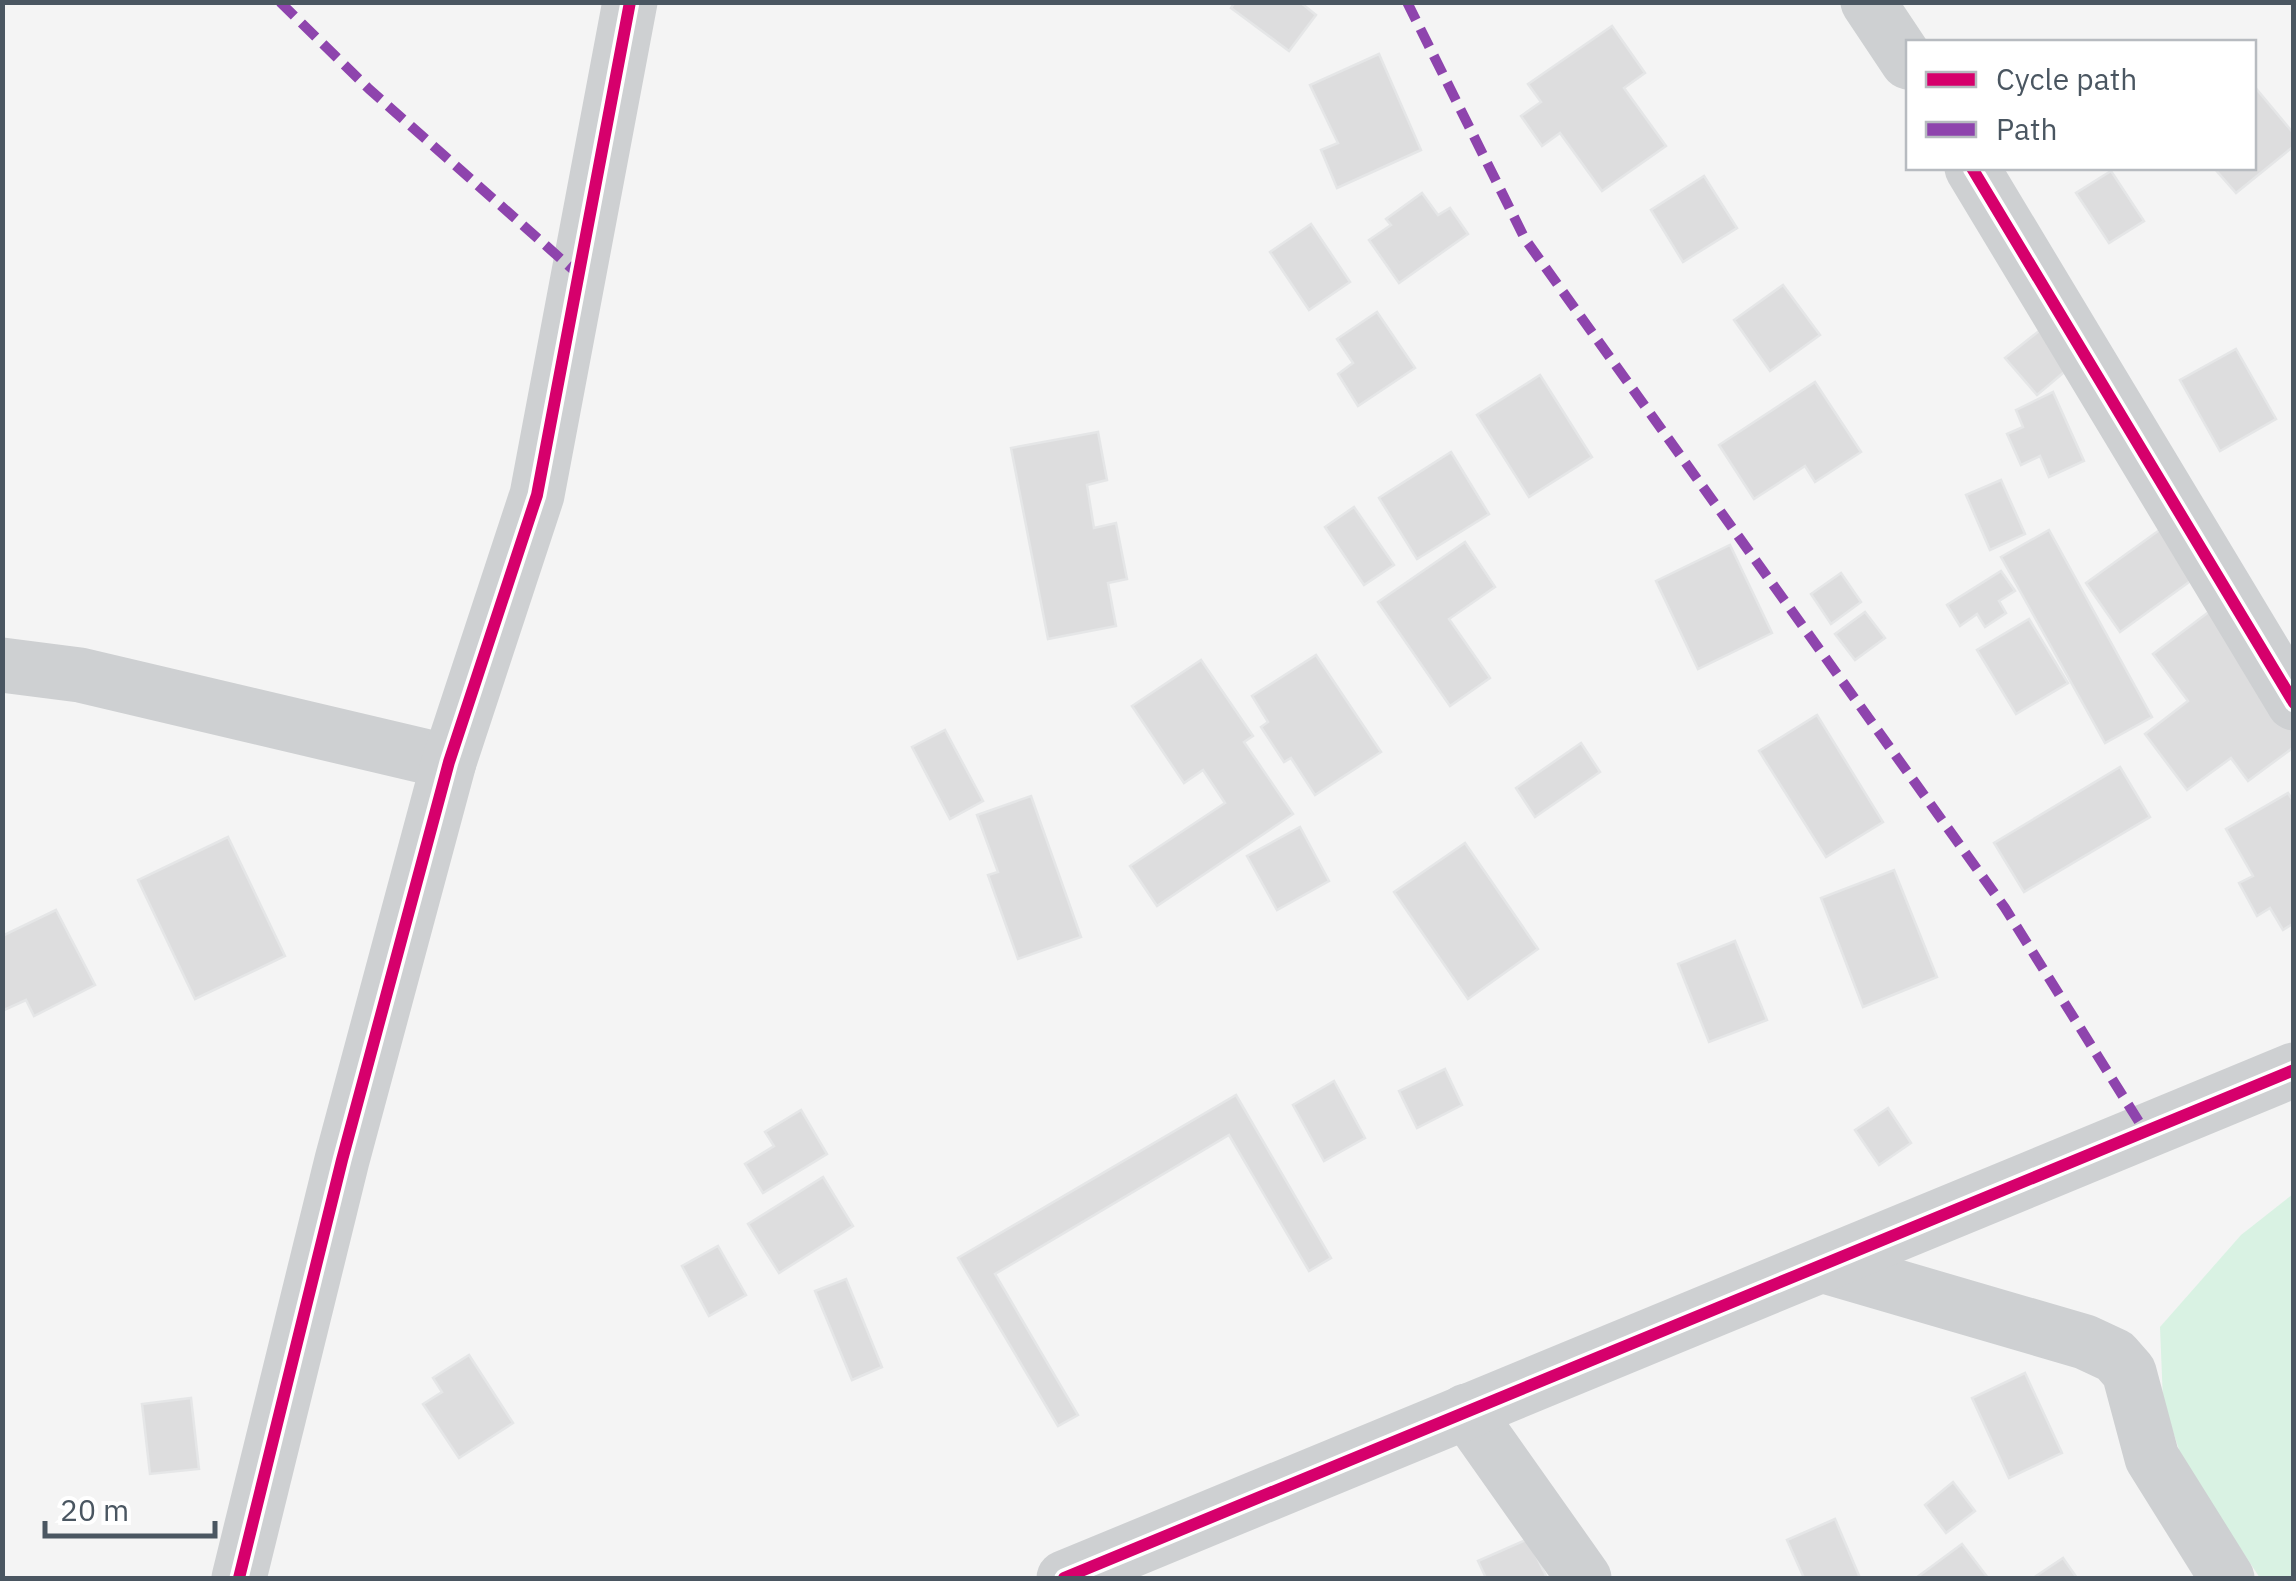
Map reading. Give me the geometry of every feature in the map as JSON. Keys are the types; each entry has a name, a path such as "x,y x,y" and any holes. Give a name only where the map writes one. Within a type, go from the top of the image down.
{"street":[{"path":"239,1578 342,1160 449,762 537,495 630,2"},
{"path":"1868,2 1906,59"},
{"path":"1973,170 2294,703"},
{"path":"2,665 80,676 449,762"},
{"path":"1064,1578 2294,1070"},
{"path":"1824,1266 2085,1342 2115,1356 2133,1381 2152,1458 2227,1578"},
{"path":"1466,1411 1584,1578"}],"green space":[{"path":"2293,1194 2293,1578 2260,1578 2183,1462 2163,1401 2160,1327 2241,1235"}],"building":[{"path":"1235,2 1300,2 1316,15 1289,51 1231,8"},
{"path":"1612,26 1645,73 1624,88 1666,146 1602,191 1560,133 1542,146 1521,116 1541,102 1528,84"},
{"path":"1379,54 1421,150 1337,188 1321,150 1338,143 1310,85"},
{"path":"2256,88 2294,134 2294,146 2236,193 2216,170 2256,170"},
{"path":"2111,171 2144,221 2109,243 2076,193"},
{"path":"1704,176 1737,228 1683,262 1651,210"},
{"path":"1422,193 1438,215 1450,208 1468,234 1399,283 1369,240 1391,225 1386,219"},
{"path":"1311,224 1350,282 1309,310 1270,252"},
{"path":"1783,285 1820,335 1770,371 1734,320"},
{"path":"1377,312 1415,368 1358,406 1338,374 1353,363 1337,339"},
{"path":"2039,331 2069,368 2037,395 2005,358"},
{"path":"2236,349 2276,419 2220,451 2180,380"},
{"path":"1540,375 1592,457 1529,497 1477,415"},
{"path":"1815,382 1861,452 1815,482 1805,466 1754,499 1719,445"},
{"path":"2053,392 2084,461 2049,477 2040,456 2021,465 2007,434 2023,427 2016,410"},
{"path":"1098,432 1107,480 1087,485 1094,528 1116,523 1127,579 1108,583 1116,626 1048,639 1011,448"},
{"path":"1451,452 1489,514 1417,559 1379,498"},
{"path":"2001,480 2025,534 1990,550 1966,495"},
{"path":"1354,507 1394,565 1364,585 1325,527"},
{"path":"2161,529 2196,577 2120,632 2086,583"},
{"path":"2049,530 2152,717 2105,743 2001,557"},
{"path":"1465,542 1495,587 1449,619 1490,678 1450,706 1378,602"},
{"path":"1730,545 1772,633 1698,669 1656,581"},
{"path":"2001,571 2015,591 1999,601 2006,613 1985,627 1977,614 1960,626 1947,605"},
{"path":"1841,573 1861,602 1831,624 1811,594"},
{"path":"2210,611 2294,722 2294,747 2248,781 2231,758 2187,790 2145,734 2188,701 2153,654"},
{"path":"1865,612 1885,638 1855,660 1835,634"},
{"path":"2029,619 2068,683 2016,714 1977,650"},
{"path":"1316,655 1381,752 1315,795 1291,758 1284,762 1261,727 1268,722 1252,696"},
{"path":"1201,660 1253,736 1244,742 1293,814 1157,906 1130,866 1225,803 1203,770 1184,783 1132,706"},
{"path":"1817,715 1883,822 1826,857 1759,751"},
{"path":"945,730 983,801 950,819 912,747"},
{"path":"1581,743 1600,772 1535,817 1516,788"},
{"path":"2120,767 2150,817 2024,892 1994,843"},
{"path":"2288,793 2294,802 2294,923 2283,930 2270,908 2257,916 2239,883 2253,876 2226,829"},
{"path":"1031,796 1081,937 1018,959 988,875 998,872 977,815"},
{"path":"1300,827 1329,881 1277,910 1247,856"},
{"path":"228,837 285,956 195,999 138,880"},
{"path":"1465,843 1538,949 1468,999 1394,892"},
{"path":"1894,870 1937,977 1863,1007 1821,898"},
{"path":"56,910 95,985 34,1016 26,1000 2,1011 2,936"},
{"path":"1735,941 1767,1020 1709,1042 1678,964"},
{"path":"1445,1069 1462,1105 1417,1128 1399,1091"},
{"path":"1334,1081 1365,1138 1324,1161 1293,1105"},
{"path":"1236,1095 1331,1258 1309,1271 1229,1135 995,1274 1078,1415 1058,1426 958,1258"},
{"path":"1888,1108 1911,1143 1879,1165 1855,1130"},
{"path":"801,1110 827,1154 763,1193 745,1164 774,1146 765,1132"},
{"path":"823,1177 853,1226 779,1273 748,1224"},
{"path":"718,1246 746,1295 709,1316 682,1266"},
{"path":"846,1279 882,1367 852,1380 815,1291"},
{"path":"469,1355 513,1423 459,1458 423,1404 442,1392 433,1378"},
{"path":"2025,1373 2062,1453 2009,1478 1972,1398"},
{"path":"191,1398 199,1469 150,1474 142,1404"},
{"path":"1953,1482 1975,1511 1946,1533 1925,1505"},
{"path":"1835,1519 1860,1578 1804,1578 1787,1540"},
{"path":"1528,1539 1547,1578 1486,1578 1478,1561"},
{"path":"1962,1544 1988,1578 1916,1578"},
{"path":"2063,1558 2077,1578 2033,1578"}],"marked path":[{"path":"280,2 369,89 578,274"},
{"path":"1407,2 1525,239 2005,908 2146,1133"}],"cycle path":[{"path":"239,1578 342,1160 449,762 537,495 630,2"},
{"path":"1973,170 2294,703"},
{"path":"1064,1578 2294,1070"}]}
